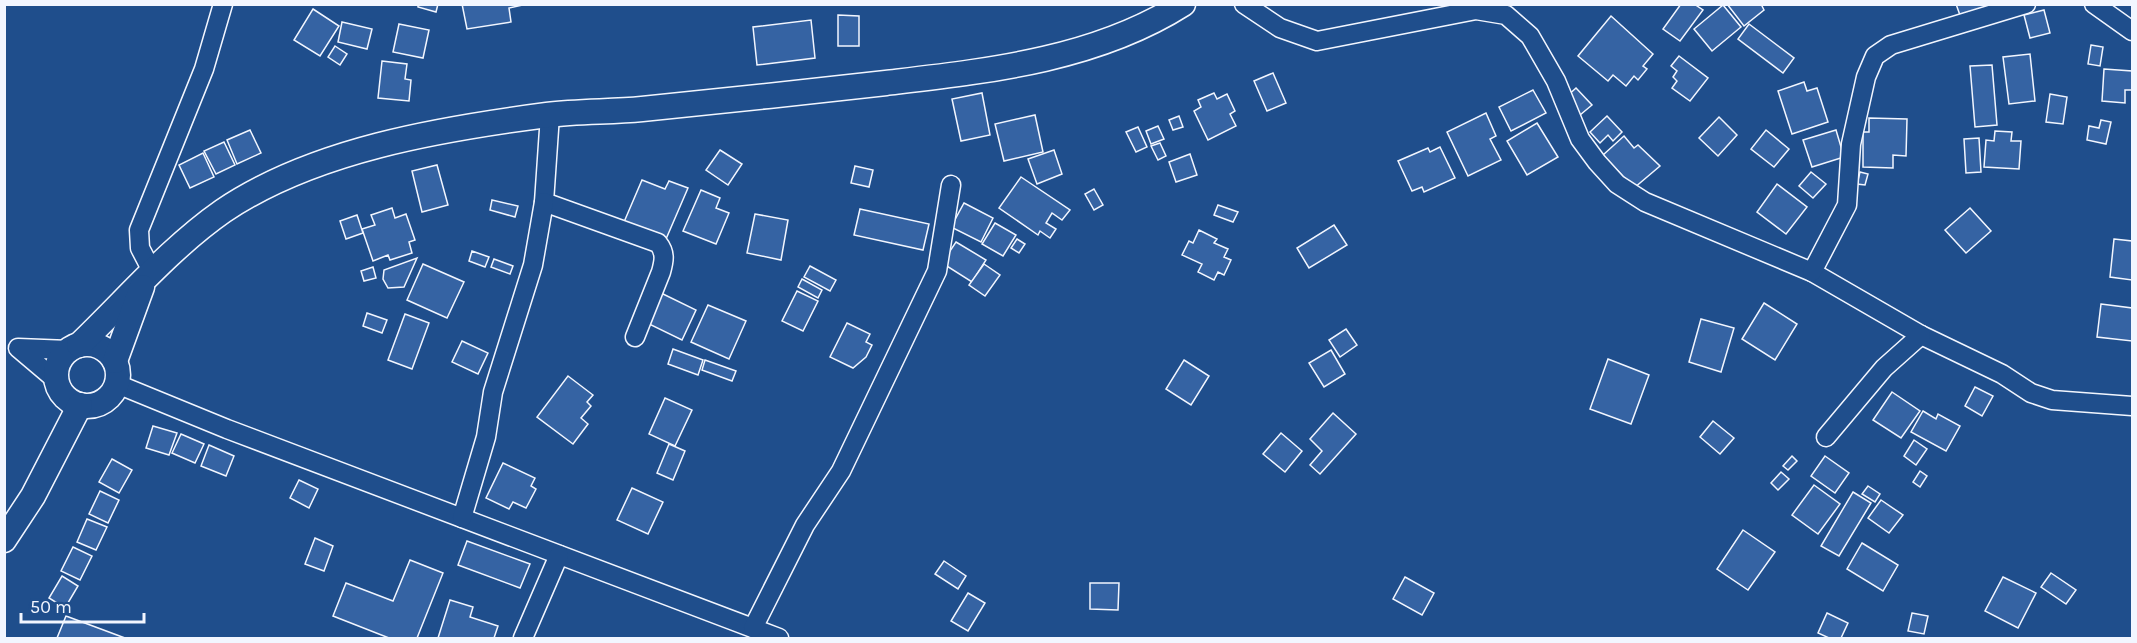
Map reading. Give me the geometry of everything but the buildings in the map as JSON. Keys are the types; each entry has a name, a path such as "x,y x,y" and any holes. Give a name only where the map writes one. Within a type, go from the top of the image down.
{"main road":[{"path":"149,278 116,373 113,393 98,404 80,405 65,397 57,381 58,364 74,348 149,278 188,237 224,211 298,170 363,149 488,124 550,115 640,109 959,74 1075,52 1157,21 1183,4"},
{"path":"74,348 88,344 104,349 116,373"},
{"path":"4,540 33,496 80,405"}],"street":[{"path":"149,278 140,248 140,230 204,69 223,4"},
{"path":"1244,4 1280,28 1317,41 1476,10 1506,15 1530,36 1556,81 1580,139 1617,184 1646,202 1812,272 1921,334 2002,374 2031,393 2052,400 2133,406"},
{"path":"1812,272 1847,205 1851,144 1866,77 1875,56 1891,45 2026,4"},
{"path":"2094,4 2133,31"},
{"path":"462,518 486,437 496,383 533,265 544,202 550,115"},
{"path":"753,628 805,525 841,471 937,271 951,186"},
{"path":"544,202 658,243 663,250 664,261 661,272 635,337"},
{"path":"1827,437 1884,368 1921,334"},
{"path":"11,345 74,348"},
{"path":"11,345 57,381"},
{"path":"116,373 462,518 779,639"},
{"path":"523,639 559,555"}]}
